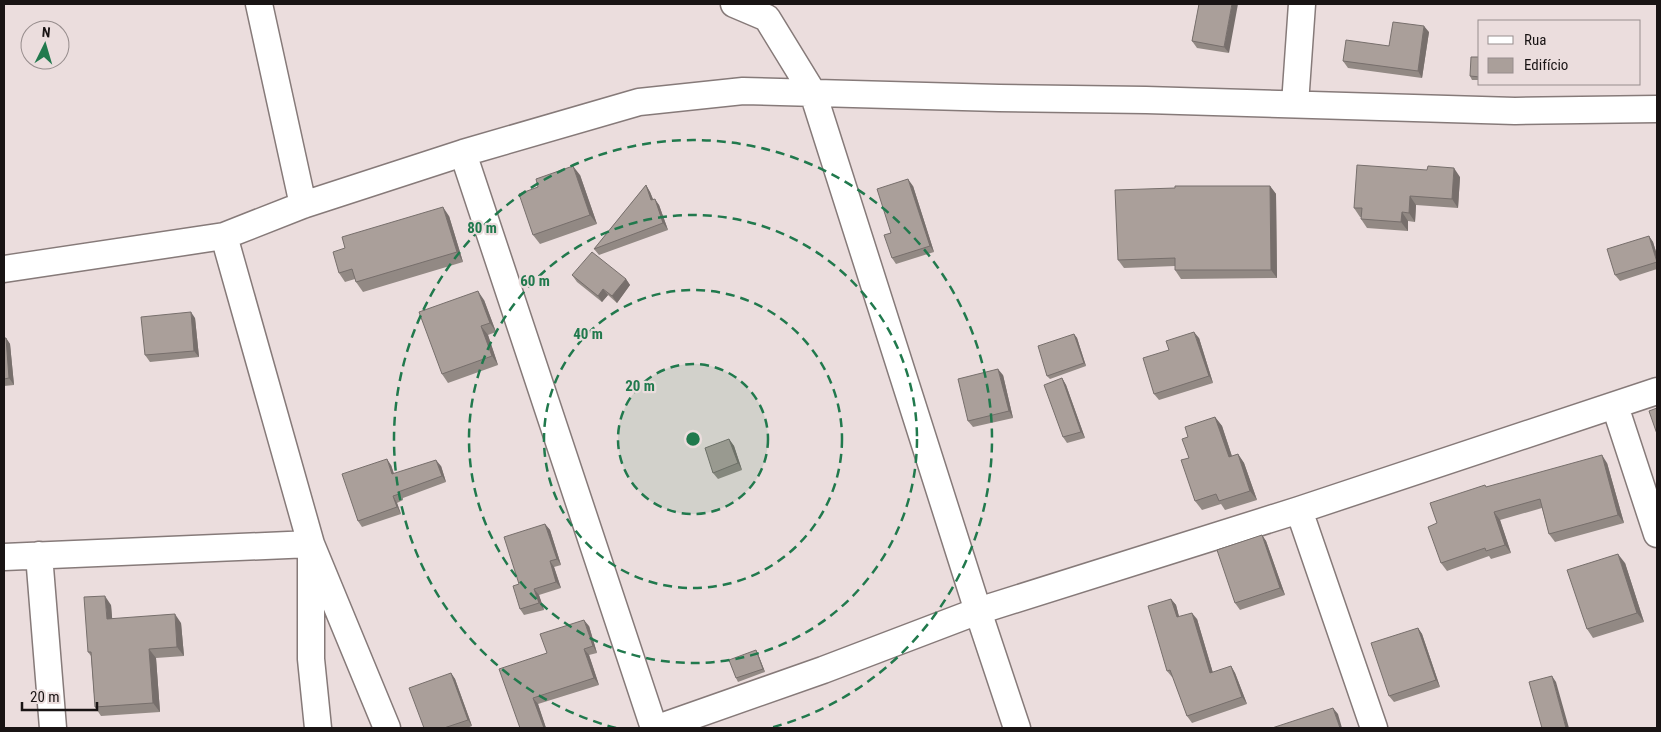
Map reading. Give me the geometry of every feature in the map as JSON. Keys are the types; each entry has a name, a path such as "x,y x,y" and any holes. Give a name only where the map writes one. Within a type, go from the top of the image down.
{"street":[{"path":"259,4 303,205"},
{"path":"734,4 767,18 813,93 1017,728"},
{"path":"1295,104 1302,4"},
{"path":"4,269 224,236 303,205 462,153 639,102 743,91 1515,111 1657,109"},
{"path":"462,153 654,728"},
{"path":"224,236 311,544 388,728"},
{"path":"658,728 823,670 978,611 1299,510 1657,391"},
{"path":"1615,406 1657,534"},
{"path":"1299,510 1374,728"},
{"path":"4,557 311,544"},
{"path":"311,544 311,659 318,728"},
{"path":"39,555 53,728"}],"building":[{"path":"1199,4 1232,4 1224,47 1192,41"},
{"path":"1393,22 1424,26 1418,71 1343,61 1346,40 1389,46"},
{"path":"1471,57 1478,57 1478,77 1470,76"},
{"path":"1357,165 1427,170 1428,166 1454,168 1452,199 1410,196 1409,213 1402,212 1401,222 1361,219 1362,208 1354,208"},
{"path":"573,166 590,215 533,235 519,194 538,187 536,179"},
{"path":"908,179 930,246 892,258 884,235 891,233 877,189"},
{"path":"646,185 651,200 655,199 663,223 594,249"},
{"path":"1175,186 1270,186 1271,270 1175,270 1175,258 1118,260 1115,190 1175,188"},
{"path":"443,207 457,252 356,282 352,269 339,273 333,252 345,248 342,237"},
{"path":"1649,236 1657,262 1615,275 1607,249"},
{"path":"592,252 626,279 612,296 603,289 598,296 572,275"},
{"path":"478,291 490,323 481,326 492,356 442,374 419,312"},
{"path":"191,312 194,351 145,355 141,317"},
{"path":"1194,332 1209,376 1154,394 1143,358 1169,350 1166,341"},
{"path":"1074,334 1084,363 1047,376 1038,346"},
{"path":"4,338 6,338 9,378 4,379"},
{"path":"998,369 1009,411 968,421 958,379"},
{"path":"1062,378 1081,432 1063,437 1044,385"},
{"path":"1657,408 1657,434 1649,411"},
{"path":"1215,417 1229,457 1238,454 1250,491 1219,501 1216,494 1195,501 1181,460 1189,458 1182,439 1188,437 1185,427"},
{"path":"729,439 738,463 713,473 705,448"},
{"path":"1602,455 1618,515 1549,534 1540,499 1494,512 1505,545 1486,551 1485,548 1441,563 1428,527 1437,523 1430,503 1485,485 1486,487"},
{"path":"387,459 392,474 436,460 442,476 398,492 399,494 393,496 397,507 358,521 342,474"},
{"path":"545,524 557,559 550,561 556,582 534,589 539,603 520,609 513,586 519,584 504,537"},
{"path":"1262,535 1280,588 1235,603 1217,550"},
{"path":"1618,554 1637,613 1587,629 1567,570"},
{"path":"105,596 107,619 175,614 177,647 149,649 153,703 95,707 84,597"},
{"path":"1171,599 1177,617 1192,613 1210,673 1231,666 1242,697 1187,716 1170,670 1167,671 1148,606"},
{"path":"584,620 593,646 584,649 594,678 533,698 544,728 520,728 499,669 547,653 540,634"},
{"path":"1418,628 1436,680 1389,696 1371,643"},
{"path":"756,650 763,669 736,678 729,660"},
{"path":"451,673 468,720 444,728 424,728 409,688"},
{"path":"1552,676 1566,728 1542,728 1529,682"},
{"path":"1333,708 1340,728 1272,728"}]}
